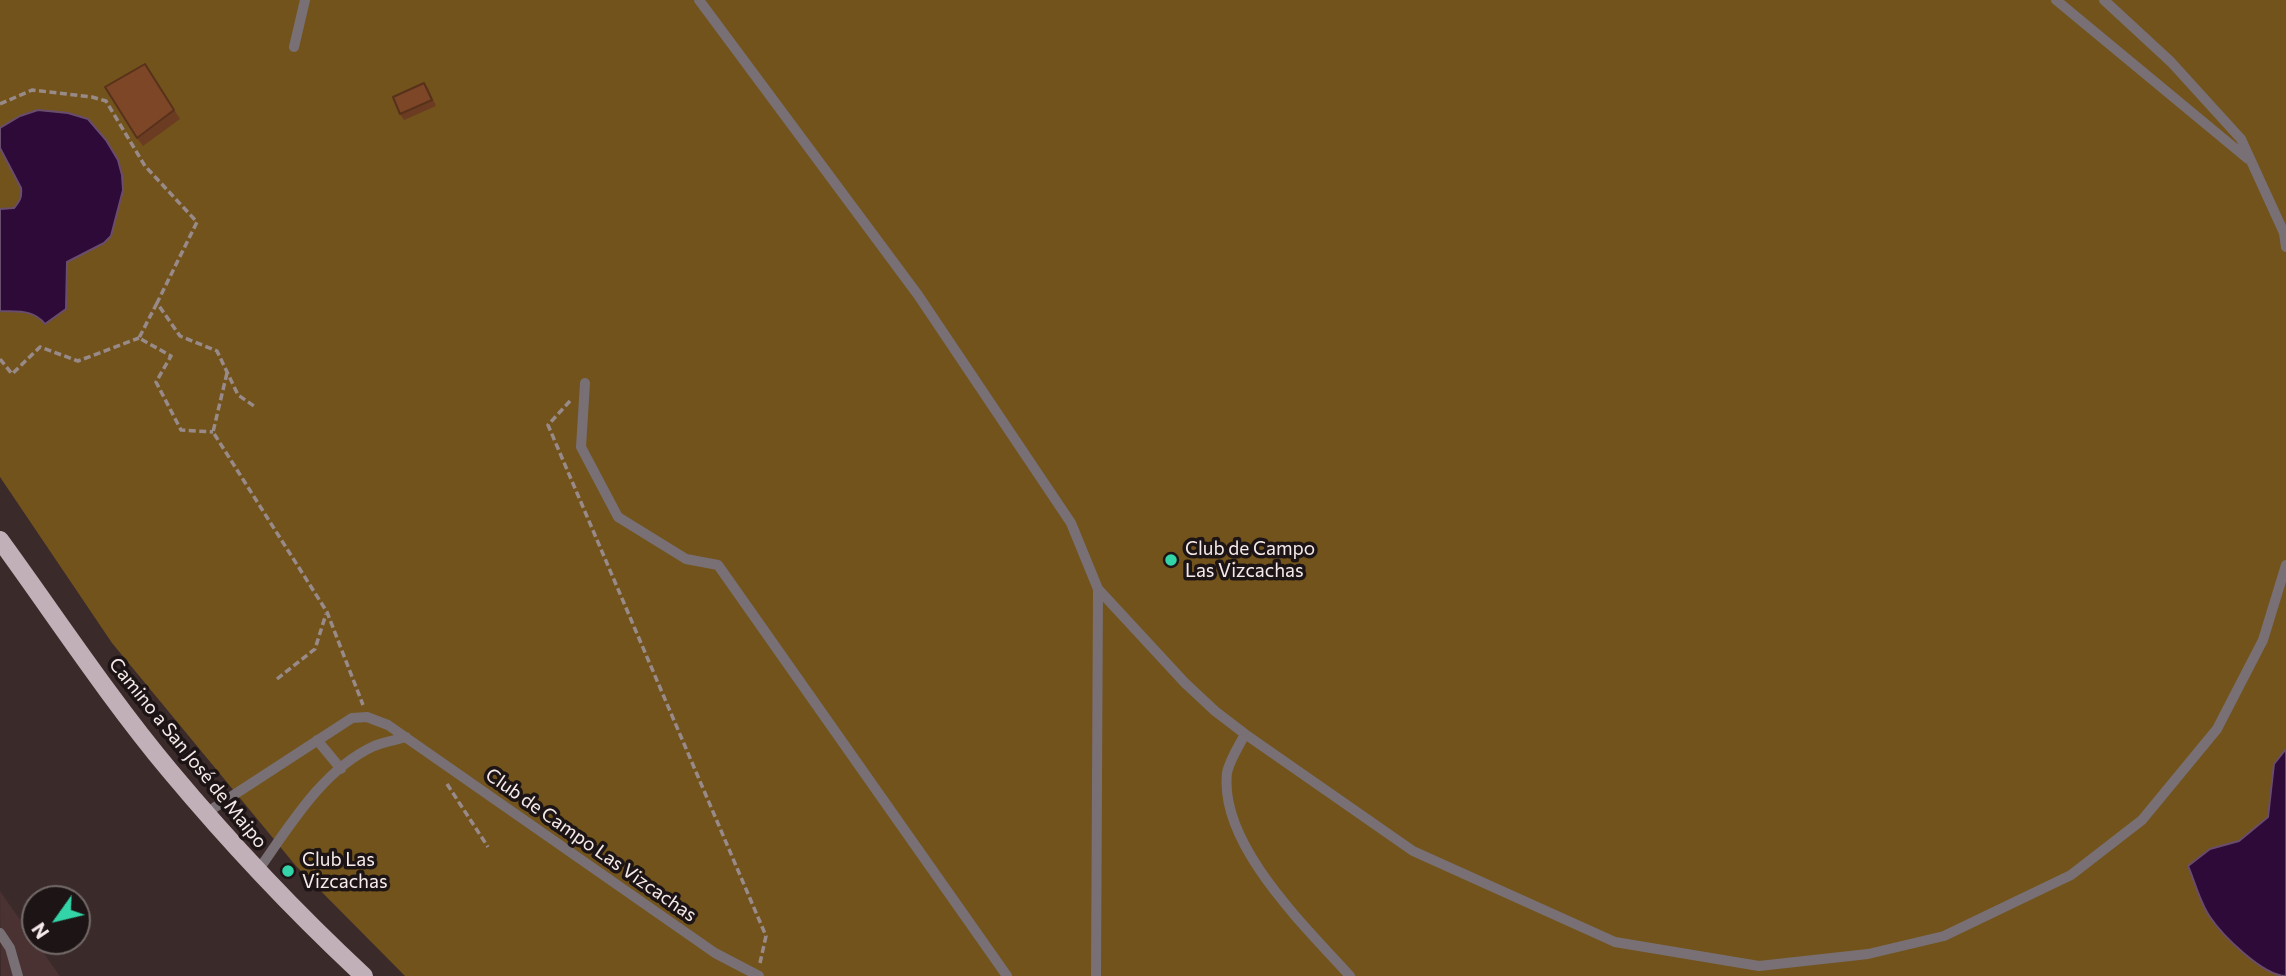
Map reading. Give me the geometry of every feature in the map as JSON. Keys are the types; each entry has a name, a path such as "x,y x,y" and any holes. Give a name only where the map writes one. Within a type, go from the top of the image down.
{"main road":[{"name":"Camino a San José de Maipo","path":"0,540 124,712 206,813 257,872 363,976"}],"lane":[{"path":"295,47 305,0"},
{"path":"699,0 918,295 1071,523 1098,589 1185,683 1245,734 1413,850 1615,942 1759,966 1867,954 1944,936 2071,875 2142,820 2217,729 2263,640 2286,565"},
{"path":"2056,0 2252,162"},
{"path":"2104,0 2171,62 2241,139 2284,233 2286,247"},
{"path":"585,383 581,447 618,517 686,559 719,565 1007,976"},
{"path":"1096,976 1098,589"},
{"path":"206,813 352,718 368,717"},
{"name":"Club de Campo Las Vizcachas","path":"368,717 388,725 406,737 715,953 758,976"},
{"path":"1245,734 1227,771 1227,797 1241,837 1280,899 1350,976"},
{"path":"257,872 300,812 330,777 375,746 406,737"},
{"path":"317,740 341,769"},
{"path":"0,933 10,948 18,976"}],"path":[{"path":"0,104 32,90 106,101 145,166 197,222 139,338 78,361 40,347 12,374 0,359"},
{"path":"157,303 180,336 217,351 238,395 254,406"},
{"path":"139,338 171,356 156,382 181,430 213,432"},
{"path":"228,370 213,432 327,612 368,717"},
{"path":"585,383 548,425 766,936 758,976"},
{"path":"276,679 315,649 327,612"},
{"path":"426,752 488,847"}],"shaded area":[{"name":"Club de Campo Las Vizcachas","path":"0,0 2286,0 2286,976 405,976 296,866 112,643 0,477"},
{"path":"38,110 68,113 88,119 106,140 118,160 123,190 111,236 104,243 67,262 66,309 45,324 30,314 0,311 0,209 14,208 20,199 21,188 0,148 0,128 20,116"},
{"path":"2286,749 2286,976 2255,962 2224,934 2206,911 2188,866 2210,849 2239,841 2268,817 2274,764"},
{"path":"0,891 21,921 21,955 45,955 60,976 1,976"}],"building":[{"path":"145,64 174,110 137,138 105,87"},
{"path":"424,83 432,100 400,114 393,97"}],"place":[{"name":"Club de Campo Las Vizcachas","path":"1171,560"},
{"name":"Club Las Vizcachas","path":"288,871"}]}
